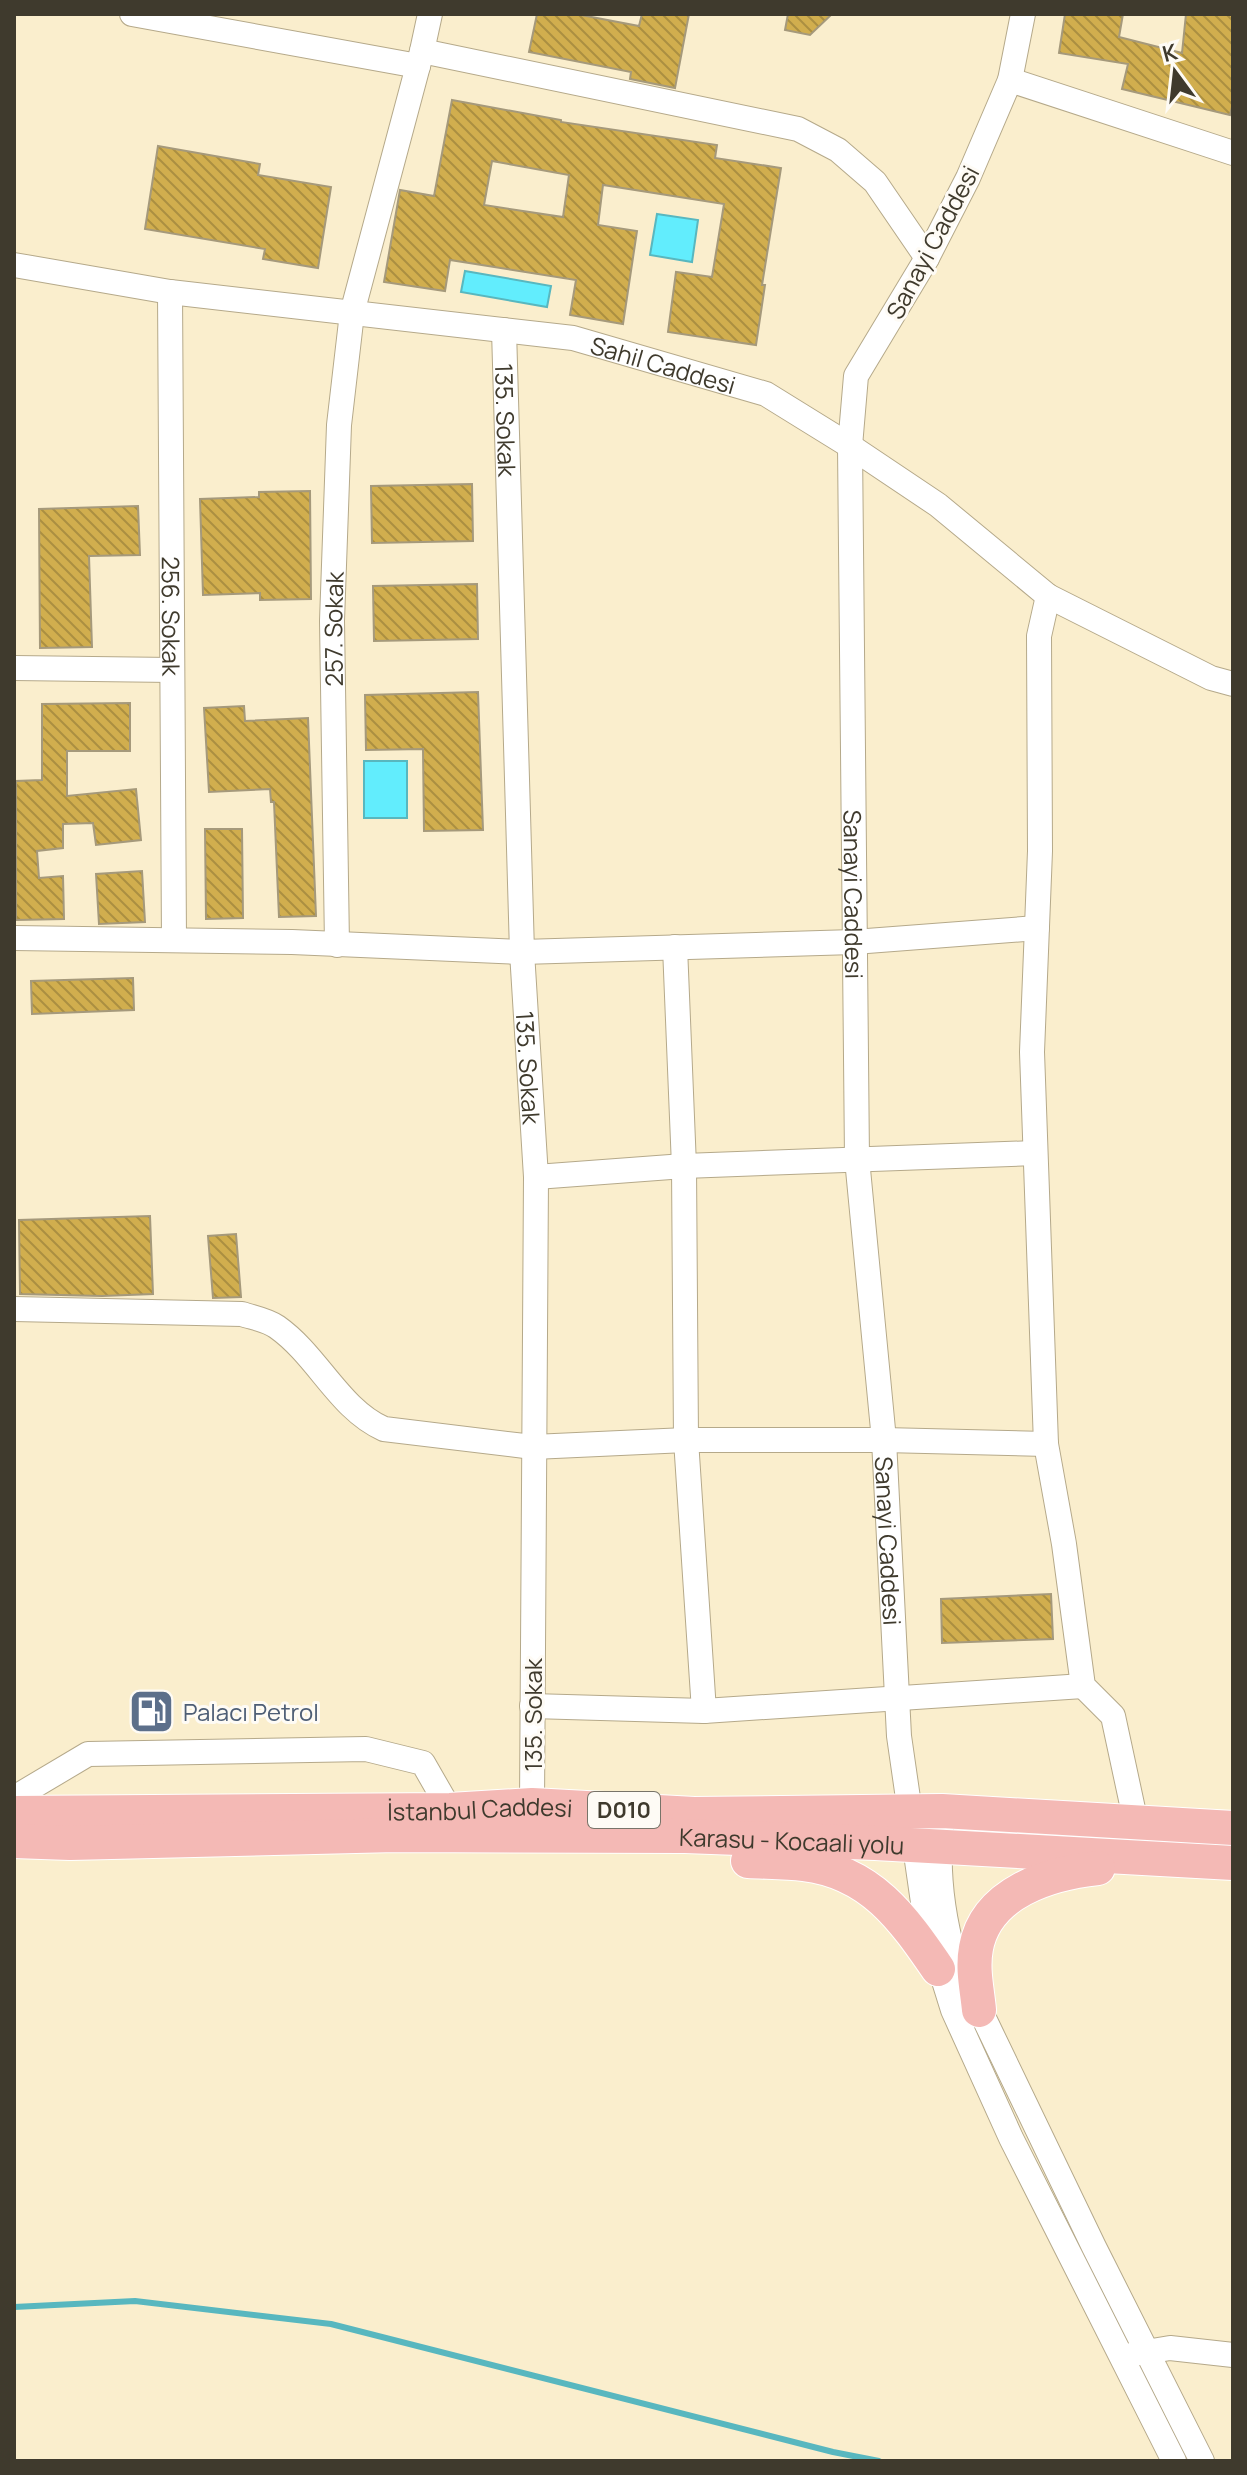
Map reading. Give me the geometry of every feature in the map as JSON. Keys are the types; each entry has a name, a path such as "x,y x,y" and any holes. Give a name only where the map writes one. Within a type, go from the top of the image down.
{"highway":[{"name":"İstanbul Caddesi","path":"14,1813 450,1810 532,1805 694,1814 926,1811 1233,1828"},
{"name":"Karasu - Kocaali yolu","path":"14,1841 70,1843 380,1835 685,1836 1233,1863"},
{"path":"509,1835 731,1861 807,1864 840,1873 868,1887 895,1909 938,1969"},
{"path":"979,2010 974,1969 976,1945 985,1925 1007,1898 1035,1882 1068,1871 1191,1860"}],"street":[{"path":"132,14 420,58 798,129 838,150 875,182 927,258"},
{"name":"257. Sokak","path":"337,945 332,621 339,425 352,313 430,14"},
{"name":"Sanayi Caddesi","path":"926,1846 926,1811 899,1736 884,1440 857,1159 850,446 856,376 927,258 968,178 1010,80 1023,14"},
{"path":"1010,80 1233,153"},
{"name":"Sahil Caddesi","path":"14,265 170,292 573,338 766,394 938,505 1048,596 1211,678 1233,684"},
{"name":"256. Sokak","path":"170,292 174,940"},
{"name":"135. Sokak","path":"504,330 522,952 536,1177 532,1805"},
{"path":"1048,596 1039,636 1040,851 1032,1052 1046,1444 1064,1544 1083,1686 1113,1716 1136,1823"},
{"path":"14,668 172,670"},
{"path":"14,938 174,940 522,952 854,942 1037,928"},
{"path":"675,947 684,1166 686,1440 704,1711"},
{"path":"536,1177 684,1166 1035,1153"},
{"path":"14,1309 242,1314 261,1319 276,1326 305,1352 364,1420 384,1429 533,1447 686,1440 1046,1444"},
{"path":"532,1706 704,1711 1083,1686"},
{"path":"14,1798 88,1754 366,1749 423,1763 450,1810"},
{"path":"926,1846 926,1923 953,2010 1011,2138 1174,2461"},
{"path":"926,1846 954,1956 1094,2247 1202,2461"},
{"path":"1119,2356 1170,2348 1233,2355"}],"water":[{"path":"657,214 698,220 692,262 650,255"},
{"path":"465,271 551,286 547,307 461,292"},
{"path":"364,761 407,761 407,818 364,818"}],"building":[{"path":"537,14 576,14 639,26 642,14 689,14 675,88 630,79 631,72 529,52"},
{"path":"788,14 832,14 810,35 785,30"},
{"path":"1065,14 1123,14 1119,37 1182,53 1186,14 1233,14 1233,103 1230,115 1122,89 1128,64 1059,53"},
{"path":"452,100 561,122 717,145 715,158 781,168 762,285 765,285 756,345 668,332 676,272 712,277 724,204 603,185 598,225 637,231 623,324 570,315 576,280 450,260 445,291 384,282 400,190 434,196","holes":["492,161 569,175 563,217 484,205"]},
{"path":"158,146 260,164 258,175 331,187 318,268 263,259 265,249 145,229"},
{"path":"472,484 473,541 372,543 371,486"},
{"path":"310,491 311,599 260,600 260,593 203,595 200,499 259,497 259,492"},
{"path":"138,506 140,555 89,556 92,647 40,648 39,509"},
{"path":"477,584 478,639 374,641 373,586"},
{"path":"478,692 483,830 424,831 423,749 366,750 365,695"},
{"path":"130,703 130,751 67,751 67,796 136,789 141,840 96,845 93,823 63,824 63,848 37,851 39,878 63,876 64,919 16,920 16,781 42,780 42,704"},
{"path":"244,706 245,721 308,718 316,916 279,917 274,802 271,802 270,789 209,792 204,708"},
{"path":"205,829 242,829 243,918 206,919"},
{"path":"142,871 145,922 99,924 96,874"},
{"path":"133,978 134,1010 32,1014 31,981"},
{"path":"150,1216 153,1294 20,1294 19,1220"},
{"path":"236,1234 241,1297 213,1298 208,1236"},
{"path":"1051,1594 1053,1639 942,1643 941,1599"}],"waterway":[{"path":"14,2307 135,2301 331,2324 833,2452 879,2461"}],"place":[{"name":"Palacı Petrol","path":"152,1711"}]}
